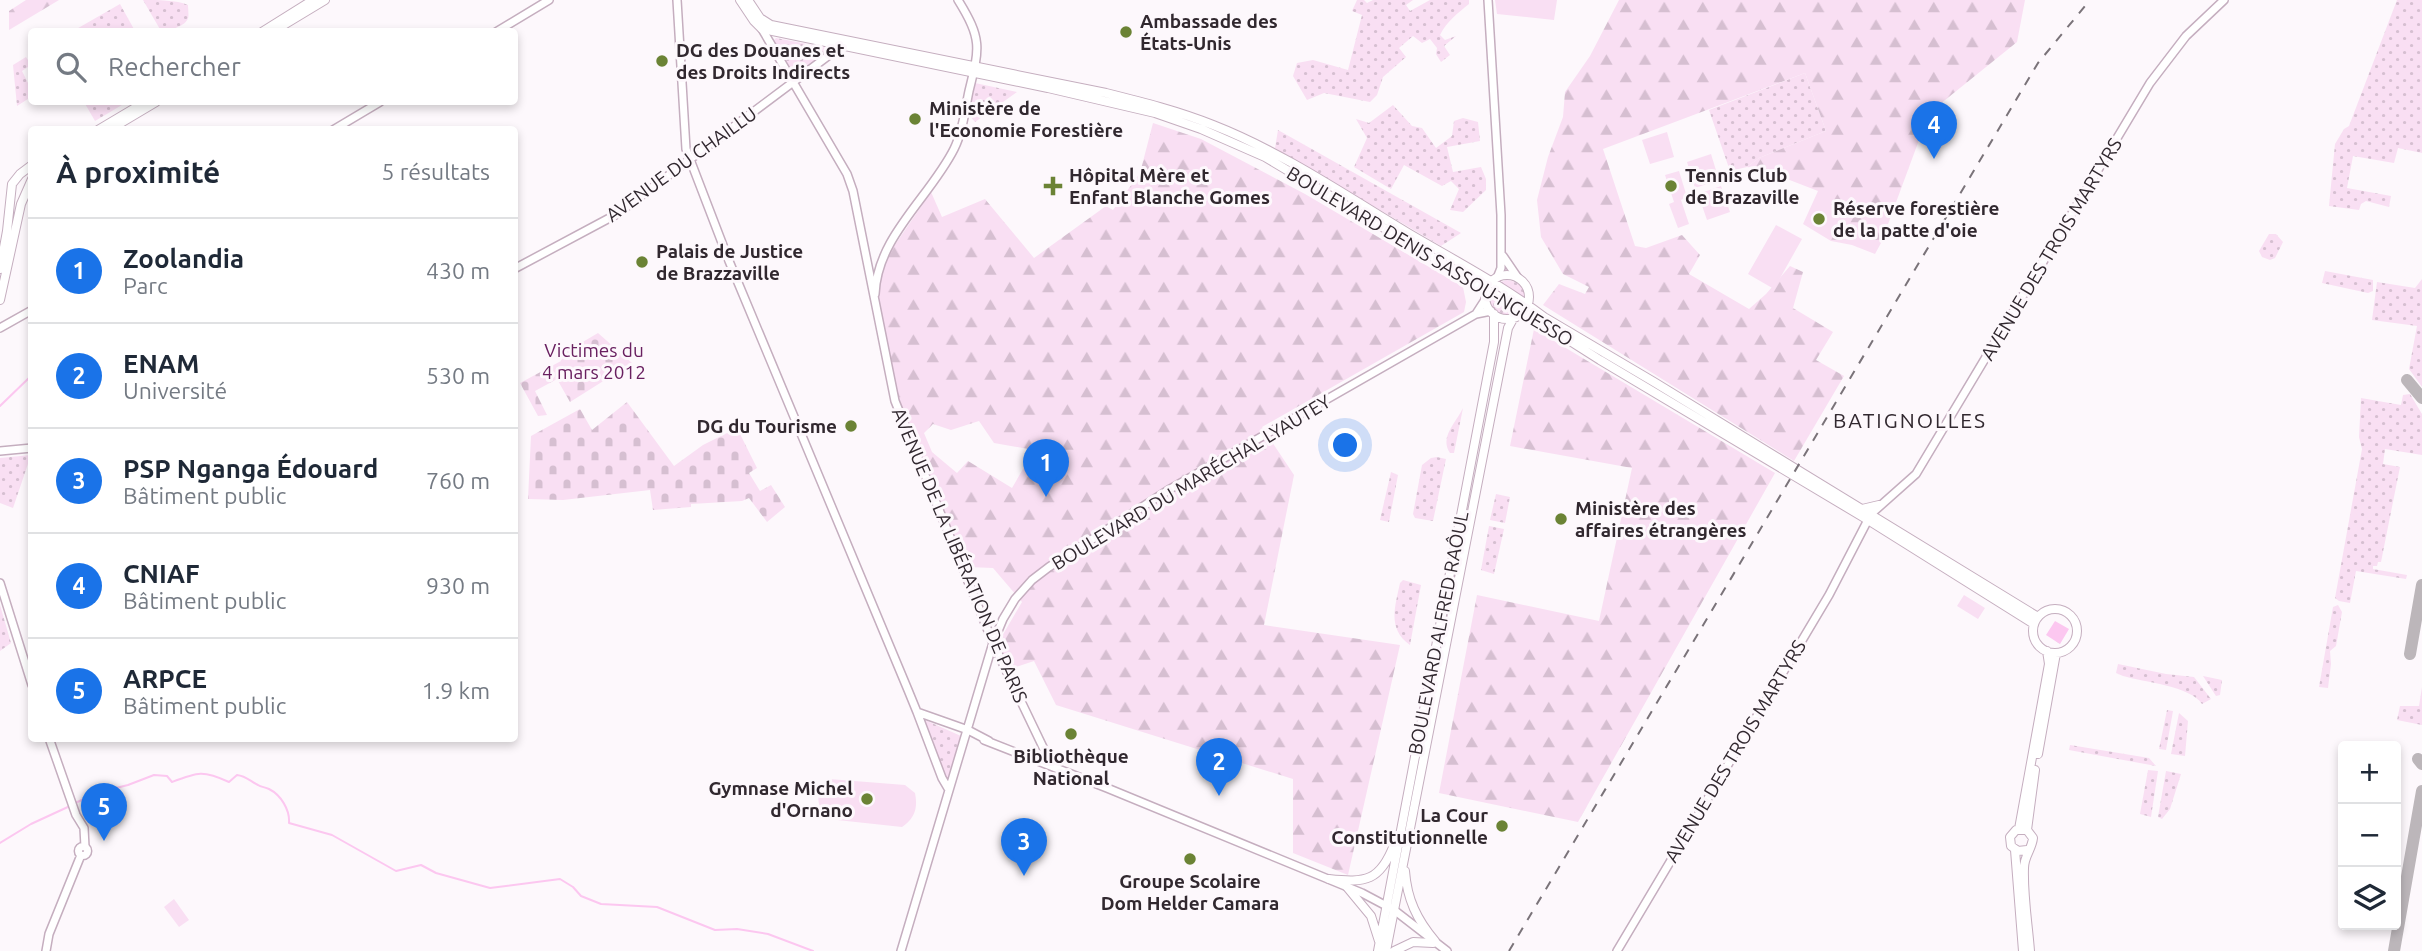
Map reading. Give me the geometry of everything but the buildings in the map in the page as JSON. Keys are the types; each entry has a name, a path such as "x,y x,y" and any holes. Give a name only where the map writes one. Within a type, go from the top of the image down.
{"main road":[{"path":"268,28 313,0"},
{"path":"279,28 325,0"},
{"path":"740,0 762,29"},
{"name":"BOULEVARD DENIS SASSOU-NGUESSO","path":"748,0 760,18 771,25 1155,113 1265,157 1491,283 1600,360 1871,518 2036,621"},
{"name":"BOULEVARD DENIS SASSOU-NGUESSO","path":"762,29 840,47 975,70"},
{"path":"105,126 140,105"},
{"path":"116,126 151,105"},
{"path":"0,269 8,231 12,184 28,168"},
{"path":"0,300 21,204 28,188"},
{"path":"1508,275 1518,278 1528,293 1525,308 1514,317 1500,317 1492,313 1485,300 1491,283 1508,275"},
{"name":"BOULEVARD DENIS SASSOU-NGUESSO","path":"1525,308 1862,509 1871,518"},
{"name":"BOULEVARD ALFRED RAÔUL","path":"1390,910 1401,829 1494,342 1492,313"},
{"name":"BOULEVARD ALFRED RAÔUL","path":"1390,910 1404,859 1508,328 1514,317"},
{"path":"1862,509 1882,503"},
{"path":"2052,609 2069,613 2074,620 2077,636 2066,650 2056,653 2046,651 2034,639 2036,621 2052,609"},
{"path":"2023,829 2049,664 2046,651"},
{"path":"2023,951 2015,850 2011,846 2010,837 2023,829 2056,653"},
{"path":"1329,879 1349,881 1374,876 1388,860 1401,829"},
{"path":"2023,829 2033,840 2027,850 2024,869 2030,951"},
{"path":"2015,850 2027,850"},
{"path":"1404,859 1413,910 1434,942"},
{"path":"1351,889 1371,916 1381,949"},
{"path":"1381,949 1390,910"},
{"path":"1394,951 1404,944 1434,942"}],"street":[{"path":"502,28 548,0"},
{"path":"677,0 686,149 729,261 949,790"},
{"path":"874,305 878,271 888,246 955,148 975,70 978,38 958,0"},
{"path":"1488,0 1502,252 1501,268 1491,283"},
{"name":"AVENUE DES TROIS MARTYRS","path":"1617,951 1871,518 1882,503 1916,474 2161,68 2186,36 2224,0"},
{"name":"AVENUE DE LA LIBÉRATION DE PARIS","path":"762,29 850,181 895,401 993,643 1052,766"},
{"name":"AVENUE DU CHAILLU","path":"518,267 617,214 840,47"},
{"path":"340,126 375,105"},
{"path":"1502,252 1508,266 1518,278"},
{"name":"BOULEVARD DU MARÉCHAL LYAUTEY","path":"1476,314 1485,300"},
{"path":"0,328 28,312"},
{"name":"BOULEVARD DU MARÉCHAL LYAUTEY","path":"901,951 993,643 1015,599 1032,580 1160,496 1476,314 1492,313"},
{"path":"0,451 28,448"},
{"path":"0,583 28,672"},
{"path":"917,712 1329,879 1390,910 1444,951"},
{"path":"967,732 975,738 989,741"},
{"path":"964,744 975,738"},
{"path":"46,951 49,934 81,855 79,849 85,847 84,828 76,815 50,742"}],"green space":[{"path":"26,0 59,0 9,30 9,11"},
{"path":"143,0 172,1 188,5 187,21 181,26 159,28"},
{"path":"1357,0 1367,3 1373,0 1413,0 1406,5 1410,11 1430,0 1469,0 1469,4 1449,21 1440,35 1445,40 1456,36 1444,46 1450,55 1441,62 1436,54 1437,48 1430,39 1422,43 1413,36 1399,48 1406,57 1383,77 1377,95 1370,102 1324,93 1307,100 1293,76 1297,63 1313,60 1348,70 1362,15 1352,11"},
{"path":"1495,0 1557,0 1554,20 1497,14"},
{"path":"1619,0 2025,0 2017,42 1929,113 1875,254 1852,245 1831,241 1803,224 1818,191 1766,171 1747,167 1759,158 1826,131 1805,73 1603,149 1635,246 1646,248 1682,235 1700,255 1689,274 1749,309 1790,266 1803,272 1793,308 1833,332 1816,360 1844,376 1794,461 1543,305 1559,284 1585,294 1589,287 1563,274 1541,237 1537,200 1548,157 1563,117 1565,92 1590,56"},
{"path":"2397,0 2422,0 2422,153 2398,148 2394,163 2353,156 2347,188 2391,196 2389,207 2366,201 2361,204 2359,210 2329,206 2335,144 2344,129 2349,126"},
{"path":"120,4 133,28 78,28"},
{"path":"776,38 832,50 794,75 773,41"},
{"path":"26,57 28,60 28,67 22,71 28,83 28,99 17,106 13,65"},
{"path":"1805,73 1826,131 1759,158 1747,167 1730,171 1709,110"},
{"path":"975,83 1017,92 975,122 969,115"},
{"path":"86,105 122,105 95,121"},
{"path":"1393,105 1412,126 1422,128 1436,148 1452,136 1454,121 1463,118 1478,122 1480,141 1447,147 1453,172 1481,167 1486,179 1486,190 1463,212 1450,210 1459,189 1451,181 1442,186 1404,165 1391,189 1354,167 1367,138 1356,119 1369,123"},
{"path":"1153,123 1201,139 1305,194 1463,287 1466,302 1464,312 1262,427 1294,475 1264,625 1400,645 1348,875 1293,853 1293,779 1056,705 1034,661 1010,669 998,643 1022,602 993,568 968,567 895,390 877,288 890,252 931,192 942,217 985,199 1034,258 1106,206 1113,210 1140,173","holes":["979,421 994,443 1034,450 1012,488 968,461 957,473 932,452 924,433 933,424 951,430"]},
{"path":"1278,130 1461,233 1441,246 1275,148"},
{"path":"1667,132 1674,157 1650,164 1642,140"},
{"path":"1711,154 1719,180 1695,188 1687,162"},
{"path":"1679,171 1687,197 1681,200 1689,224 1678,228 1669,204 1674,202 1665,175"},
{"path":"1721,186 1730,212 1707,220 1698,194"},
{"path":"1776,225 1802,239 1774,289 1748,274"},
{"path":"2269,234 2276,234 2283,242 2275,258 2270,260 2262,257 2259,251"},
{"path":"2325,271 2373,280 2373,291 2368,293 2322,283"},
{"path":"2422,279 2422,387 2409,369 2417,326 2372,320 2377,282 2415,288"},
{"path":"1506,280 1520,286 1525,300 1498,283"},
{"path":"1490,296 1518,312 1502,315 1491,306"},
{"path":"1534,329 1775,473 1578,822 1439,793 1477,595 1599,621 1632,468 1510,446"},
{"name":"Victimes du 4 mars 2012","path":"598,333 632,363 570,402 557,379 535,391 547,415 538,416 520,383 561,361 559,356"},
{"path":"2410,394 2422,414 2422,455 2385,449 2383,464 2400,467 2381,562 2373,566 2373,569 2407,575 2406,579 2356,571 2350,603 2339,601 2335,598 2362,449 2359,437 2361,398 2401,405 2403,395"},
{"path":"627,402 674,466 703,445 737,428 757,468 749,473 760,491 771,485 785,507 767,522 749,498 742,501 691,504 691,507 653,510 650,490 563,500 528,499 531,436 580,409 592,430"},
{"path":"1463,408 1454,453 1450,453 1447,436"},
{"path":"28,455 28,464 13,508 0,503 0,458"},
{"path":"1437,457 1446,459 1433,521 1415,518 1413,514 1422,465"},
{"path":"1391,472 1398,475 1389,522 1380,520"},
{"path":"1496,494 1510,497 1505,523 1490,520"},
{"path":"1489,526 1504,529 1494,574 1481,570"},
{"path":"1403,580 1421,585 1410,645 1398,632 1394,617 1400,583"},
{"path":"1964,595 1985,608 1978,619 1957,606"},
{"path":"0,605 11,643 0,651"},
{"path":"2338,605 2342,612 2336,646 2330,651 2328,688 2319,687 2333,607"},
{"path":"2118,664 2194,677 2211,699 2202,704 2188,693 2177,689 2123,676 2116,673"},
{"path":"2203,676 2222,680 2220,695 2216,696"},
{"path":"2422,687 2422,725 2397,720 2400,706 2419,706"},
{"path":"2167,710 2173,711 2166,750 2159,749"},
{"path":"2179,713 2188,721 2185,756 2171,754"},
{"path":"922,721 961,736 948,778 945,778"},
{"path":"2070,745 2149,758 2156,766 2069,750"},
{"path":"2148,770 2158,771 2151,817 2140,814"},
{"path":"2166,771 2181,774 2170,809 2162,819 2158,817"},
{"name":"Gymnase Michel d'Ornano","path":"829,779 905,785 915,793 914,812 902,827 828,819 818,799 821,789"},
{"path":"174,899 189,920 179,927 164,907"}],"water":[{"path":"2055,621 2069,629 2060,644 2046,635"}],"waterway":[{"path":"0,406 28,379"},
{"path":"75,803 154,775 167,776 172,782 201,774 229,782 237,775 277,795 286,808 289,823 332,835 396,871 421,865 436,873 490,888 560,879 581,896 601,904 657,907 715,930 737,929 768,934 813,951"},
{"path":"0,843 31,824 70,806"}],"taxiway":[{"path":"2407,380 2422,398"},
{"path":"2410,654 2422,585"},
{"path":"2418,759 2422,764"},
{"path":"2394,951 2422,791"}],"railway":[{"path":"1509,951 2038,63 2090,0"}],"place":[{"name":"Ambassade des États-Unis","path":"1126,32"},
{"name":"DG des Douanes et des Droits Indirects","path":"662,61"},
{"name":"Ministère de l'Economie Forestière","path":"915,119"},
{"name":"CNIAF","path":"1934,159"},
{"name":"Hôpital Mère et Enfant Blanche Gomes","path":"1053,186"},
{"name":"Tennis Club de Brazaville","path":"1671,186"},
{"name":"Réserve forestière de la patte d'oie","path":"1819,219"},
{"name":"Palais de Justice de Brazzaville","path":"642,262"},
{"name":"DG du Tourisme","path":"851,426"},
{"name":"Zoolandia","path":"1046,497"},
{"name":"Ministère des affaires étrangères","path":"1561,519"},
{"name":"Bibliothèque National","path":"1071,734"},
{"name":"ENAM","path":"1219,796"},
{"name":"Gymnase Michel d'Ornano","path":"867,799"},
{"name":"La Cour Constitutionnelle","path":"1502,826"},
{"name":"ARPCE","path":"104,841"},
{"name":"Groupe Scolaire Dom Helder Camara","path":"1190,859"},
{"name":"PSP Nganga Édouard","path":"1024,876"}],"district":[{"name":"BATIGNOLLES","path":"1910,421"}]}
